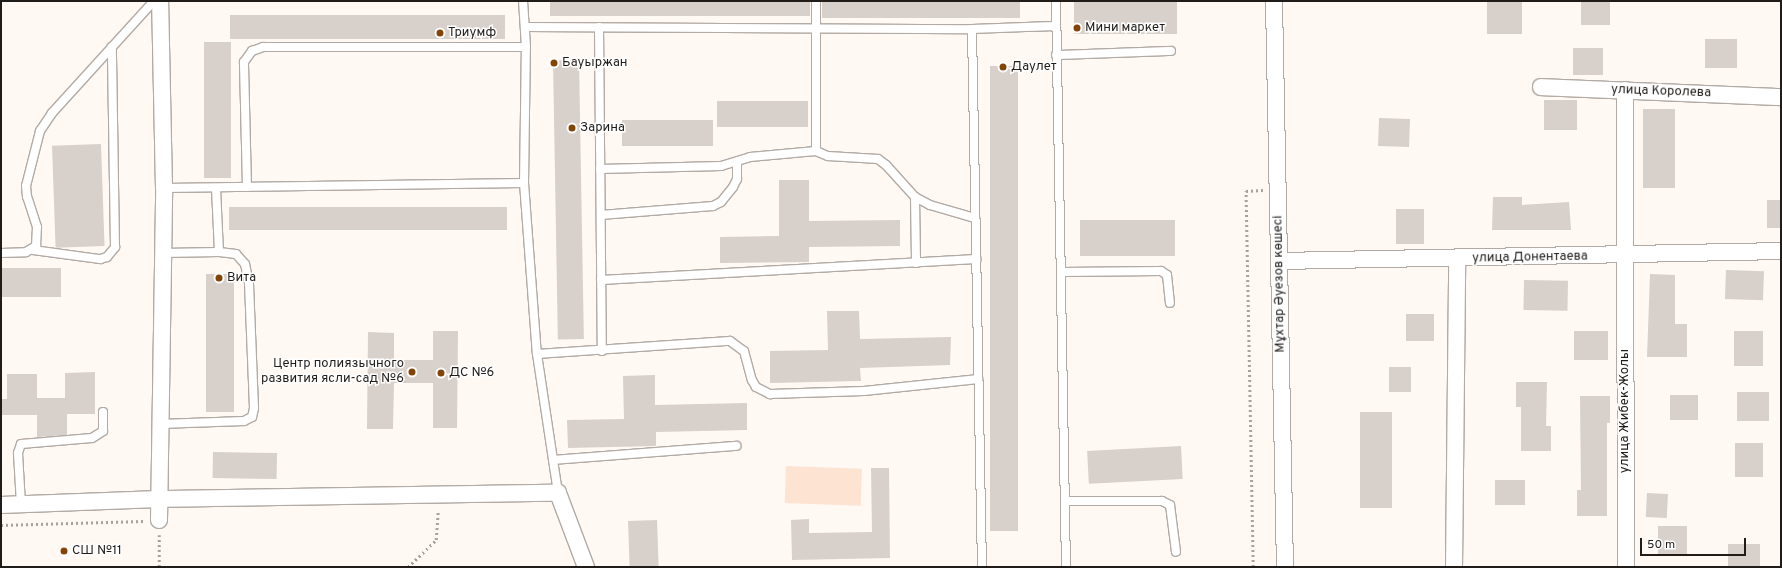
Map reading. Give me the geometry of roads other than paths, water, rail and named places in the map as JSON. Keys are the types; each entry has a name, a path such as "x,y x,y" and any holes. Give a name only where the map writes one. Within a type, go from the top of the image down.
{"street":[{"path":"159,520 164,188 160,1"},
{"name":"Мұхтар Әуезов көшесі","path":"1274,1 1285,567"},
{"name":"улица Королева","path":"1541,87 1781,97"},
{"name":"улица Жибек-Жолы","path":"1624,90 1626,567"},
{"name":"улица Донентаева","path":"1280,261 1624,256 1781,251"},
{"path":"1454,567 1457,259"},
{"path":"1,505 160,499 558,493 586,567"}],"lane":[{"path":"33,250 38,239 37,227 26,197 26,186 40,131 52,113 154,1"},
{"path":"524,1 526,47 524,183 537,354 558,493"},
{"path":"816,1 816,150"},
{"path":"1056,1 1062,272 1066,567"},
{"path":"525,27 972,29 1056,26"},
{"path":"599,28 602,351"},
{"path":"972,29 982,567"},
{"path":"1,253 33,250 100,259 107,257 115,247 112,47"},
{"path":"247,187 244,62 252,50 263,47 526,47"},
{"path":"1056,55 1171,51"},
{"path":"600,169 722,166 737,163 750,157 816,150 828,156 878,159 886,165 915,197 930,205 975,218"},
{"path":"601,214 703,209 713,206 721,202 733,187 737,179 737,163"},
{"path":"164,188 524,183"},
{"path":"216,188 219,252"},
{"path":"915,197 916,263"},
{"path":"160,424 244,421 252,417 254,408 249,283 245,264 236,254 219,252 163,253"},
{"path":"601,280 976,259"},
{"path":"1062,272 1161,271 1167,275 1170,303"},
{"path":"537,354 602,351 730,341 744,351 752,380 756,387 770,394 864,391 978,379"},
{"path":"21,504 18,453 21,444 92,438 103,431 103,412"},
{"path":"553,460 736,446"},
{"path":"1065,501 1162,501 1170,505 1176,552"}],"place":[{"name":"Мини маркет","path":"1077,28"},
{"name":"Триумф","path":"440,33"},
{"name":"Бауыржан","path":"554,63"},
{"name":"Даулет","path":"1003,67"},
{"name":"Зарина","path":"572,128"},
{"name":"Вита","path":"219,278"},
{"name":"Центр полиязычного развития ясли-сад №6","path":"412,372"},
{"name":"ДС №6","path":"441,373"},
{"name":"СШ №11","path":"64,551"}]}
